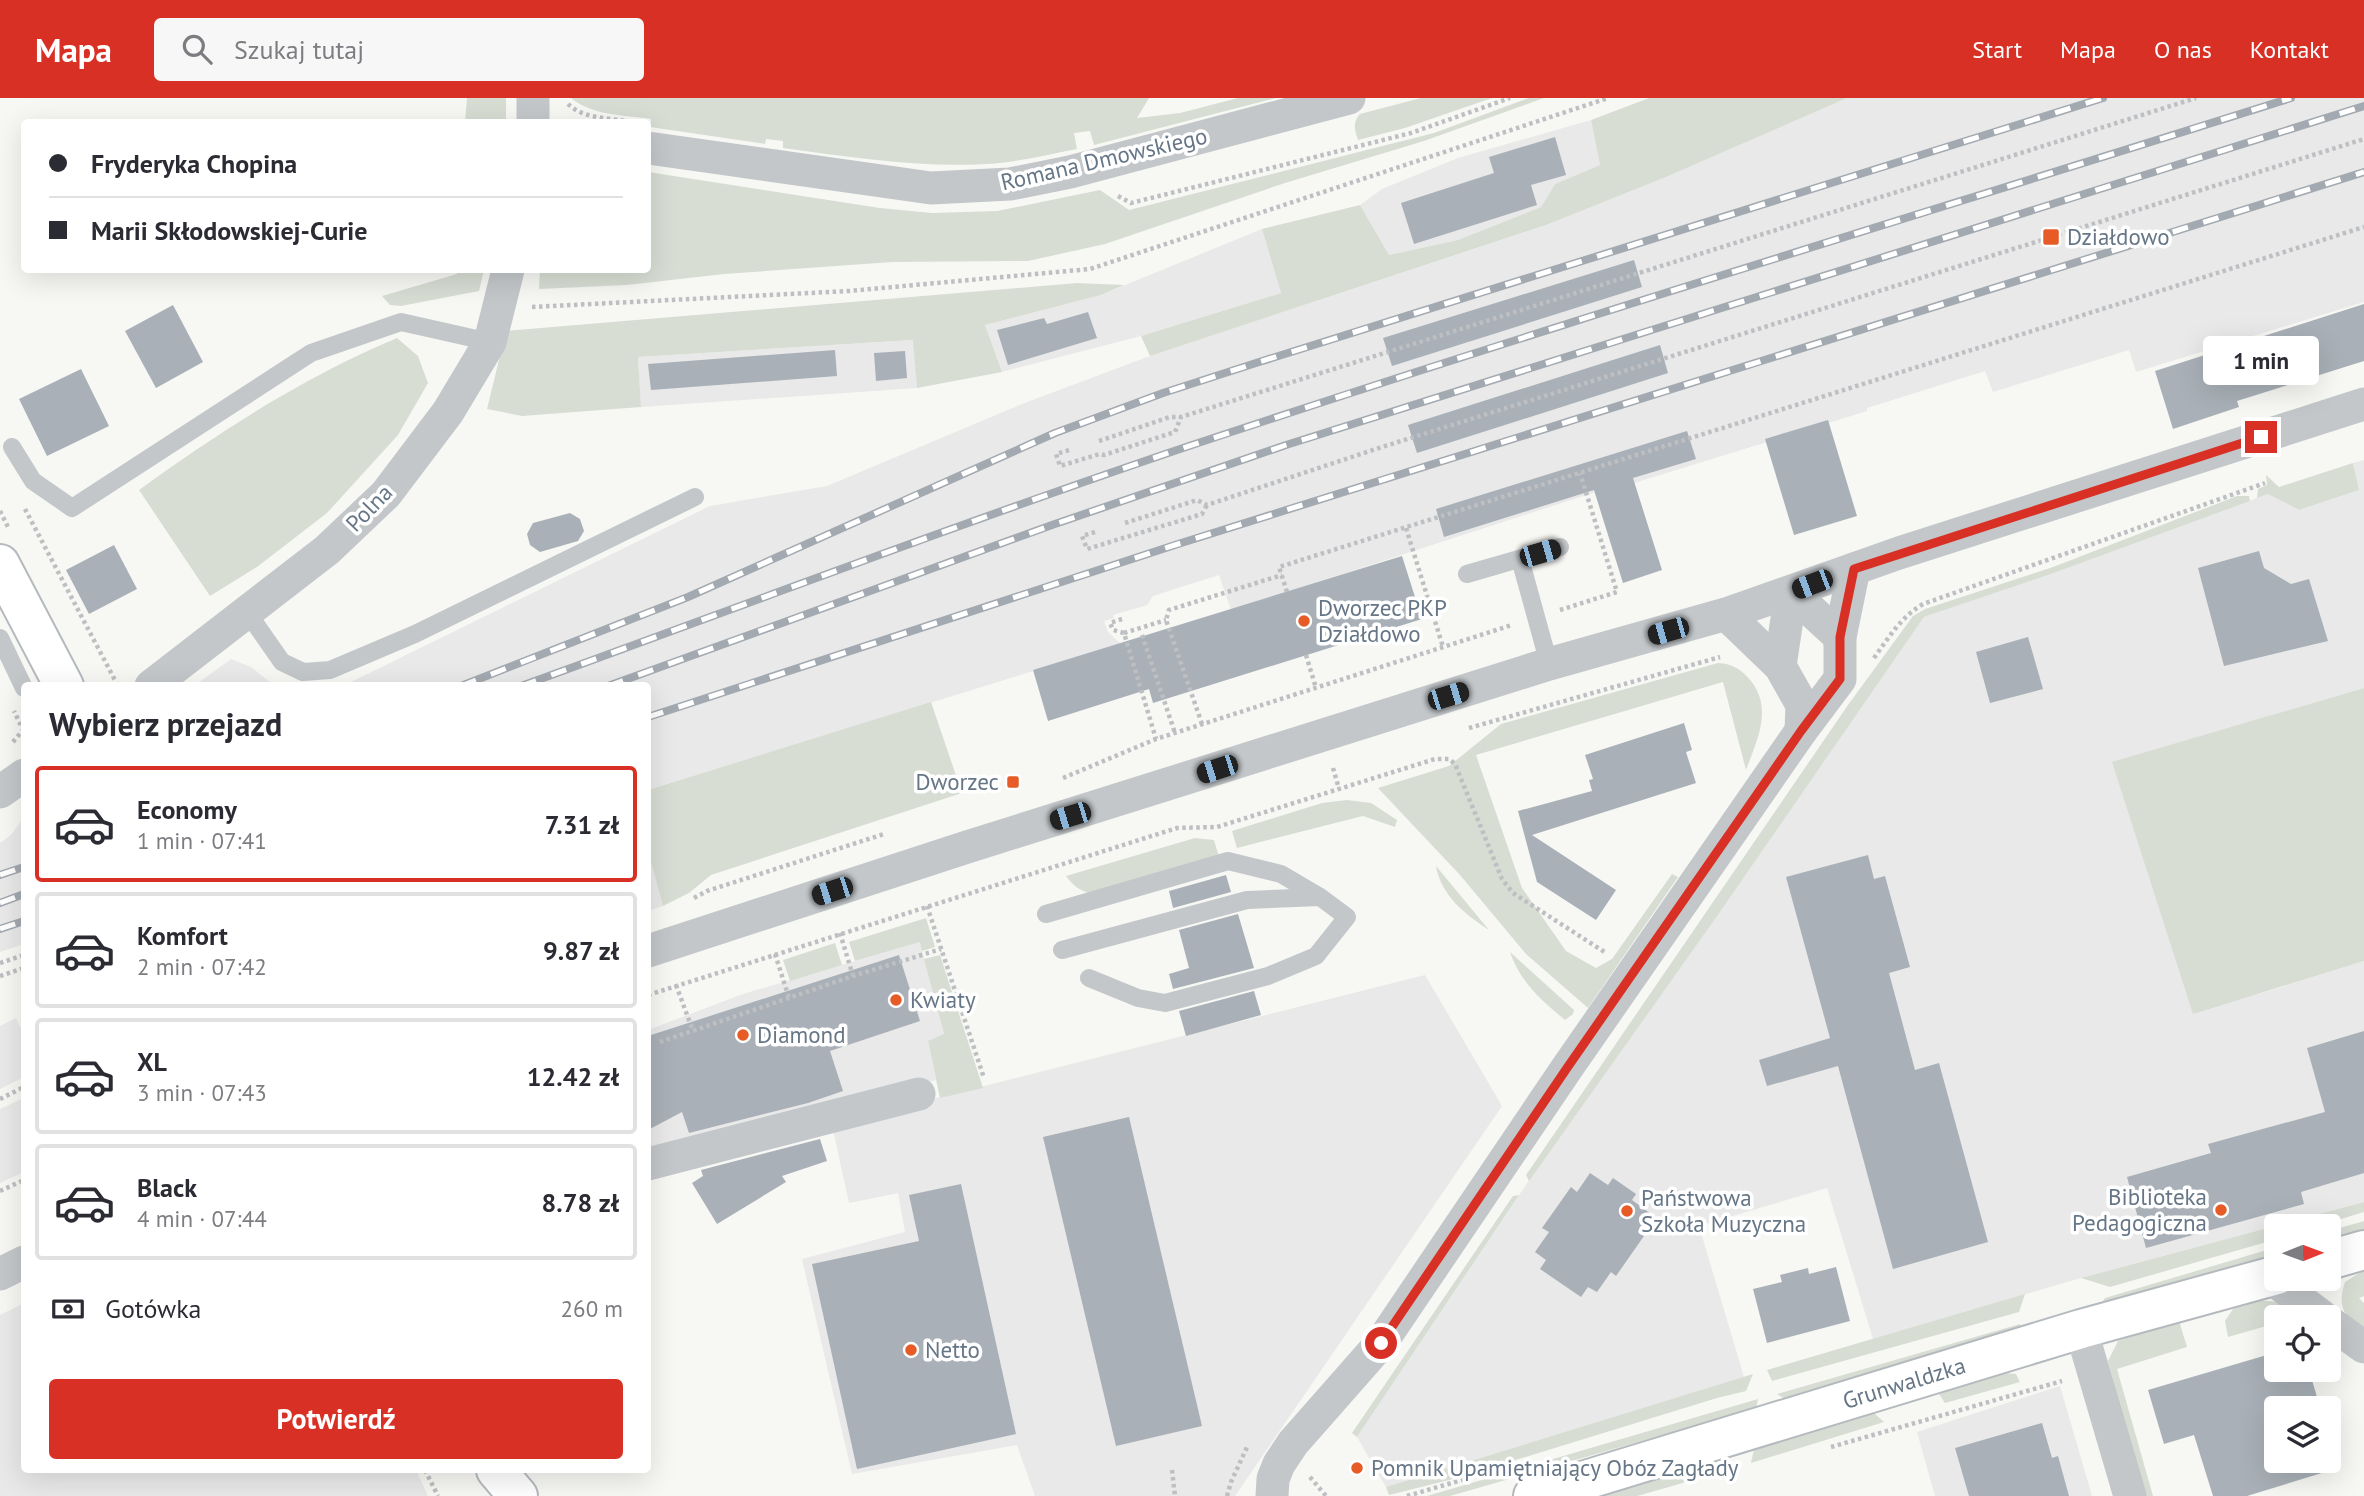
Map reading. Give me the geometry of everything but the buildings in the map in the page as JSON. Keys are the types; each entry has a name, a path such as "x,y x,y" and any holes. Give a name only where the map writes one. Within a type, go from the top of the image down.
{"street":[{"path":"533,98 533,119"},
{"name":"Romana Dmowskiego","path":"651,148 932,188 1010,184 1070,172 1349,98"},
{"name":"Polna","path":"156,682 327,550 386,494 448,412 490,342 507,273"},
{"path":"651,950 1549,664 1726,614 1854,569 2364,404"},
{"path":"0,564 62,682"},
{"path":"1273,1495 1273,1479 1286,1454 1381,1343 1634,972 1840,679 1840,637 1854,569"},
{"path":"1791,592 1840,637"},
{"path":"1780,666 1791,592"},
{"path":"1726,614 1780,666 1802,705 1801,731"},
{"path":"0,792 21,777"},
{"path":"651,1163 919,1094"},
{"path":"2342,1256 2364,1250"},
{"path":"0,1274 21,1264"},
{"name":"Grunwaldzka","path":"1533,1496 2081,1329 2264,1278"},
{"path":"2292,1292 2308,1305"},
{"path":"2081,1329 2130,1496"},
{"path":"2341,1330 2364,1347"},
{"path":"499,1473 518,1496"}],"lane":[{"path":"12,447 33,481 72,508 311,353 401,322 490,342"},
{"path":"247,612 282,662 303,672 330,670 415,634 695,497"},
{"path":"1467,574 1560,547"},
{"path":"1520,559 1549,664"},
{"path":"0,639 21,682"},
{"path":"1046,914 1228,860 1281,874 1347,917 1316,956 1268,976 1165,1003 1138,998 1089,978"},
{"path":"1062,950 1247,901 1320,897"}],"path":[{"path":"563,98 572,108 605,119"},
{"path":"500,308 849,292 1090,269 1608,98"},
{"path":"1099,441 2196,98"},
{"path":"1095,533 1082,536 1087,549 1202,514 1207,505 1408,439 2364,139"},
{"path":"1287,592 1279,567 2364,227"},
{"path":"1069,450 1056,454 1060,466 1175,432 1181,417"},
{"path":"1057,780 1156,739 1617,592 1580,473"},
{"path":"1867,668 1896,627 1911,611 1923,604 2265,483"},
{"path":"19,497 115,682"},
{"path":"1125,523 1197,500 1207,505"},
{"path":"1406,528 1443,647"},
{"path":"1202,724 1166,620 1170,610 1282,575"},
{"path":"1122,619 1110,623 1113,630 1124,633 1166,620"},
{"path":"1124,633 1156,739"},
{"path":"1143,635 1175,733"},
{"path":"1306,655 1316,688"},
{"path":"1469,728 1728,655"},
{"path":"651,994 1177,828 1217,827 1435,759 1449,759 1455,764 1502,879 1513,893 1634,972"},
{"path":"1332,765 1339,789"},
{"path":"687,903 707,891 888,833"},
{"path":"927,906 984,1078"},
{"path":"840,933 853,976"},
{"path":"660,1042 941,948"},
{"path":"775,954 789,998"},
{"path":"0,963 21,956"},
{"path":"0,976 21,969"},
{"path":"676,985 693,1031"},
{"path":"0,1099 21,1088"},
{"path":"0,1191 21,1181"},
{"path":"1831,1447 2093,1372"},
{"path":"1172,1470 1175,1496"},
{"path":"426,1473 438,1496"},
{"path":"1310,1476 1326,1496"},
{"path":"1227,1496 1231,1482 1236,1496"}],"shaded area":[{"path":"467,98 506,98 506,119 465,119"},
{"path":"571,98 1149,98 1137,118 1180,113 1238,98 1276,98 1094,145 1090,131 1074,133 1077,149 1010,162 961,165 859,158 783,148 783,141 766,139 765,144 651,127 651,119 599,112"},
{"path":"1421,98 1492,98 1405,128 1358,140 1355,123 1360,114"},
{"path":"1529,98 1544,98 1424,141 1285,183 1105,244 1028,261 892,262 724,274 627,285 539,289 540,273 651,273 651,172 880,208 932,213 997,211 1100,190 1129,210 1434,133"},
{"path":"1649,98 1847,98 1668,176 1546,225 1150,356 1141,336 1281,293 1262,229 1360,205 1389,255 1458,240 1541,207 1555,184 1600,165 1591,120"},
{"path":"1847,98 2364,98 2364,302 2136,372 2129,350 1993,392 1985,371 1867,408 1867,411 1634,483 1633,480 1231,610 1219,575 1153,596 1147,605 1113,615 1114,618 1104,621 1108,632 1120,643 1135,690 1101,650 651,789 651,682 351,682 710,506 827,486 1022,404 1150,356 1546,225"},
{"path":"1591,120 1600,165 1555,184 1541,207 1458,240 1389,255 1360,205 1382,189 1458,158"},
{"path":"1262,229 1281,293 1141,336 1002,372 985,325 1101,295"},
{"path":"483,273 479,291 401,306 390,305 382,296 457,274"},
{"path":"1077,283 1124,285 1101,295 985,325 1002,372 917,388 913,340 638,357 641,407 522,416 487,409 506,331"},
{"path":"397,338 418,356 428,383 398,435 327,513 257,567 210,596 139,490 264,406 330,369"},
{"path":"914,340 917,388 641,407 638,357"},
{"path":"2364,460 2364,688 2112,763 2259,994 2364,961 2364,1202 2319,1214 2264,1214 2264,1229 2081,1278 1873,1339 1827,1188 1699,1226 1744,1377 1386,1487 1357,1437 1542,1161 1720,912 1924,617 2051,574 2268,494 2299,510 2359,490 2353,463"},
{"path":"2353,463 2359,490 2299,510 2268,494 2257,498 2258,489 2267,485 2266,475 2279,487"},
{"path":"2237,496 2249,496 2250,501 1924,617 1720,912 1529,1181 1526,1175 1848,705 1913,616 1925,609 2053,567"},
{"path":"231,659 251,667 270,682 199,682"},
{"path":"1718,663 1732,666 1744,673 1758,692 1761,702 1761,725 1746,770 1723,682 1476,755 1522,888 1566,951 1596,968 1612,959 1672,874 1678,877 1588,1008 1526,954 1460,875 1378,788 1449,766 1501,724"},
{"path":"2364,688 2364,961 2193,1014 2112,762"},
{"path":"931,702 962,793 711,875 689,893 663,906 651,862 651,789"},
{"path":"1347,800 1371,803 1397,820 1395,827 1363,816 1237,848 1232,831 1322,803"},
{"path":"21,821 21,945 0,952 0,843 11,835"},
{"path":"1195,838 1214,840 1219,857 1092,894 1077,888 1066,876"},
{"path":"651,862 663,906 651,910"},
{"path":"1436,866 1489,930 1456,904 1443,887"},
{"path":"926,918 935,947 922,951 920,942 855,961 849,942"},
{"path":"920,942 944,1035 928,1042 936,1080 693,1142 651,1156 651,1029 743,994"},
{"path":"835,943 842,965 790,981 783,960"},
{"path":"1510,952 1574,1010 1573,1014 1565,1020 1540,998 1520,973"},
{"path":"940,955 983,1088 940,1098 928,1041 944,1034 924,959"},
{"path":"1425,975 1502,1106 1235,1496 1035,1496 1017,1445 852,1474 802,1259 905,1232 898,1193 849,1203 833,1130 940,1097"},
{"path":"16,1018 21,1029 21,1078 0,1089 0,1026"},
{"path":"21,1099 21,1173 0,1183 0,1109"},
{"path":"1519,1195 1357,1437 1352,1433 1513,1196"},
{"path":"2364,1202 2364,1212 2342,1219 2342,1214 2319,1214"},
{"path":"2364,1221 2364,1232 2342,1238 2342,1227"},
{"path":"2264,1229 2264,1243 2110,1287 2081,1278"},
{"path":"2264,1251 2264,1262 2117,1302 2103,1301 2105,1298"},
{"path":"2364,1270 2364,1296 2359,1298 2364,1303 2364,1334 2344,1311 2342,1291 2345,1282"},
{"path":"2025,1294 2019,1312 1772,1381 1767,1370"},
{"path":"2256,1300 2285,1305 2264,1305 2264,1327 2228,1337 2225,1321 2233,1309"},
{"path":"21,1304 21,1473 417,1473 428,1496 0,1496 0,1315"},
{"path":"2179,1321 2187,1347 2117,1369 2153,1496 2144,1496 2108,1361 2118,1341"},
{"path":"2020,1324 2023,1335 1886,1369 1785,1399 1777,1394"},
{"path":"2005,1373 2016,1374 2020,1382 1945,1403 1939,1394"},
{"path":"1753,1374 1746,1391 1457,1478 1389,1495 1386,1487"},
{"path":"2060,1386 2092,1496 1935,1496 1917,1432"},
{"path":"1758,1399 1756,1408 1450,1496 1427,1496"},
{"path":"1874,1413 1884,1422 1751,1463 1754,1449"},
{"path":"1695,1467 1704,1477 1637,1496 1595,1496"}],"railway":[{"path":"471,682 688,597 1055,433 1163,393 2103,98"},
{"path":"532,682 934,535 1183,448 1598,314 2291,98"},
{"path":"619,682 1052,525 1286,445 2364,106"},
{"path":"651,716 1178,544 2364,172"},
{"path":"0,875 21,868"},
{"path":"0,903 21,895"},
{"path":"0,929 21,922"}],"place":[{"name":"Działdowo","path":"2051,237"},
{"name":"Dworzec PKP Działdowo","path":"1304,621"},
{"name":"Dworzec","path":"1013,782"},
{"name":"Kwiaty","path":"896,1000"},
{"name":"Diamond","path":"743,1035"},
{"name":"Biblioteka Pedagogiczna","path":"2221,1210"},
{"name":"Państwowa Szkoła Muzyczna","path":"1627,1211"},
{"name":"Netto","path":"911,1350"},
{"name":"Pomnik Upamiętniający Obóz Zagłady","path":"1357,1468"}],"route":[{"path":"1381,1343 1567,1068 1840,679 1840,637 1854,569 2261,437"}]}
